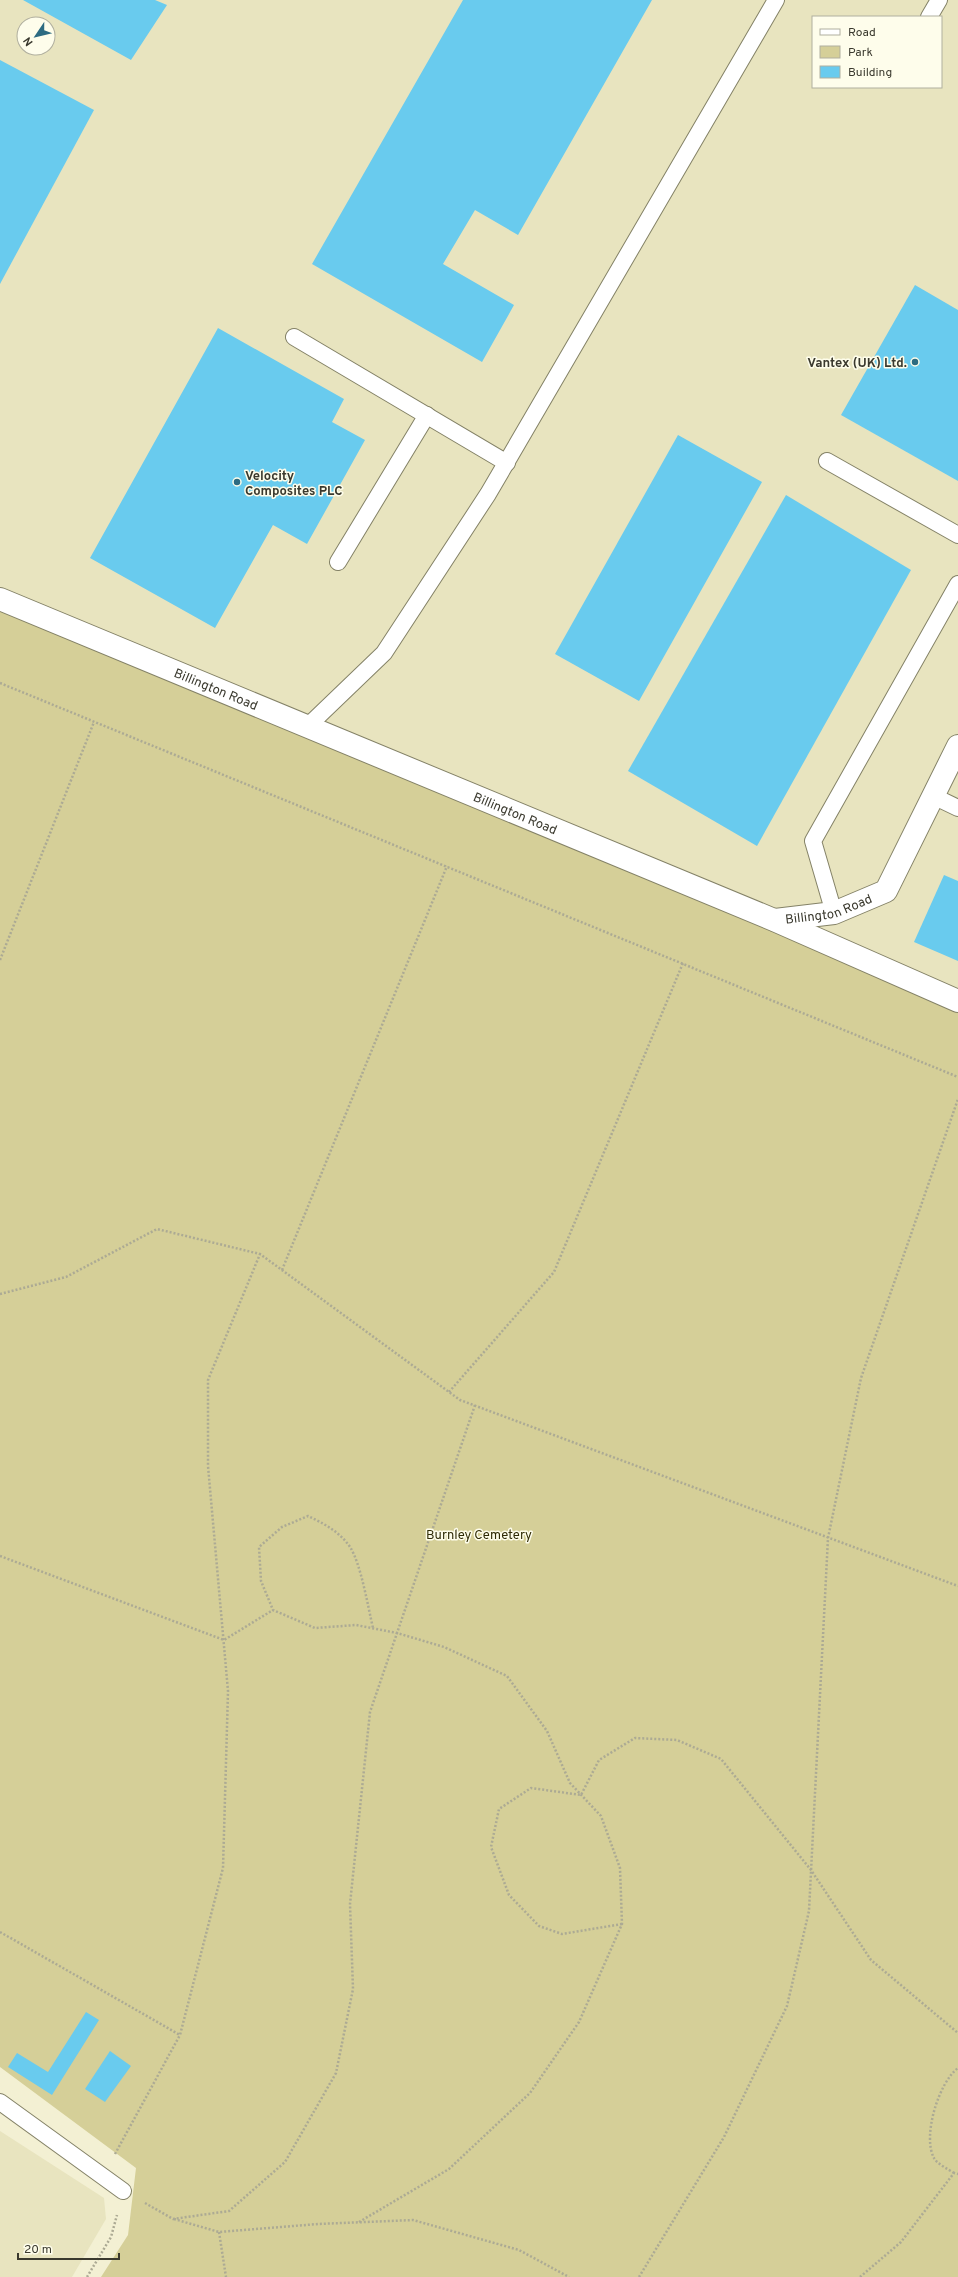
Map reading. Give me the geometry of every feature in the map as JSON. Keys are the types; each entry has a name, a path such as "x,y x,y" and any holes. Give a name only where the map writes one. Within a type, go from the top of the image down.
{"street":[{"name":"Billington Road","path":"0,599 774,920 834,913 886,891 958,746"},
{"path":"774,920 958,1001"}],"lane":[{"path":"308,726 384,653 507,463 776,0"},
{"path":"930,16 939,0"},
{"path":"294,337 507,463"},
{"path":"338,562 427,415"},
{"path":"827,461 958,535"},
{"path":"834,913 813,841 958,584"},
{"path":"933,796 958,808"},
{"path":"0,2102 123,2190"}],"path":[{"path":"0,683 958,1077"},
{"path":"0,960 94,722"},
{"path":"282,1270 447,866"},
{"path":"449,1392 554,1272 683,963"},
{"path":"639,2277 724,2137 787,2006 809,1911 828,1538 861,1378 958,1100"},
{"path":"0,1294 66,1277 157,1229 260,1254 460,1400 958,1586"},
{"path":"103,2176 180,2035 223,1868 228,1691 208,1466 208,1380 260,1254"},
{"path":"173,2219 229,2211 285,2162 336,2073 354,1989 350,1904 370,1712 475,1405"},
{"path":"359,2222 449,2169 530,2093 579,2022 622,1924 620,1868 601,1816 570,1783 547,1731 507,1676 444,1648 397,1633 356,1625 315,1628 273,1610 261,1581 259,1548 282,1527 308,1516 329,1526 350,1547 362,1580 373,1628"},
{"path":"0,1556 224,1640"},
{"path":"224,1640 273,1610"},
{"path":"581,1795 599,1760 635,1738 677,1740 721,1759 811,1870 871,1960 958,2033"},
{"path":"581,1795 531,1788 499,1809 491,1847 509,1895 539,1926 562,1934 622,1924"},
{"path":"0,1932 180,2035"},
{"path":"958,2068 952,2072 937,2101 929,2134 934,2158 954,2173 958,2174"},
{"path":"860,2277 901,2242 954,2173"},
{"path":"87,2277 111,2237 123,2190 173,2219 219,2232 359,2222 413,2220 519,2250 569,2277"},
{"path":"219,2232 226,2277"}],"shaded area":[{"path":"0,0 958,0 958,1001 0,599"},
{"path":"0,2131 104,2198 106,2219 72,2277 0,2277"}],"green space":[{"name":"Burnley Cemetery","path":"0,599 958,1001 958,2277 101,2277 128,2235 136,2168 0,2067"}],"building":[{"path":"23,0 155,0 167,5 131,60 56,18 56,16 52,16"},
{"path":"463,0 652,0 518,235 475,210 443,264 514,305 482,362 312,264"},
{"path":"0,60 94,110 0,284"},
{"name":"Vantex (UK) Ltd.","path":"915,285 958,310 958,481 841,415"},
{"name":"Velocity Composites PLC","path":"218,328 344,399 332,422 365,440 307,544 273,525 215,628 90,558"},
{"path":"678,435 762,482 639,701 555,654"},
{"path":"786,495 911,570 757,846 628,771"},
{"path":"944,875 958,881 958,961 914,942"},
{"path":"86,2012 99,2020 52,2095 8,2067 17,2053 48,2072"},
{"path":"110,2051 131,2066 105,2102 85,2089"}],"place":[{"name":"Vantex (UK) Ltd.","path":"915,362"},
{"name":"Velocity Composites PLC","path":"237,482"}]}
